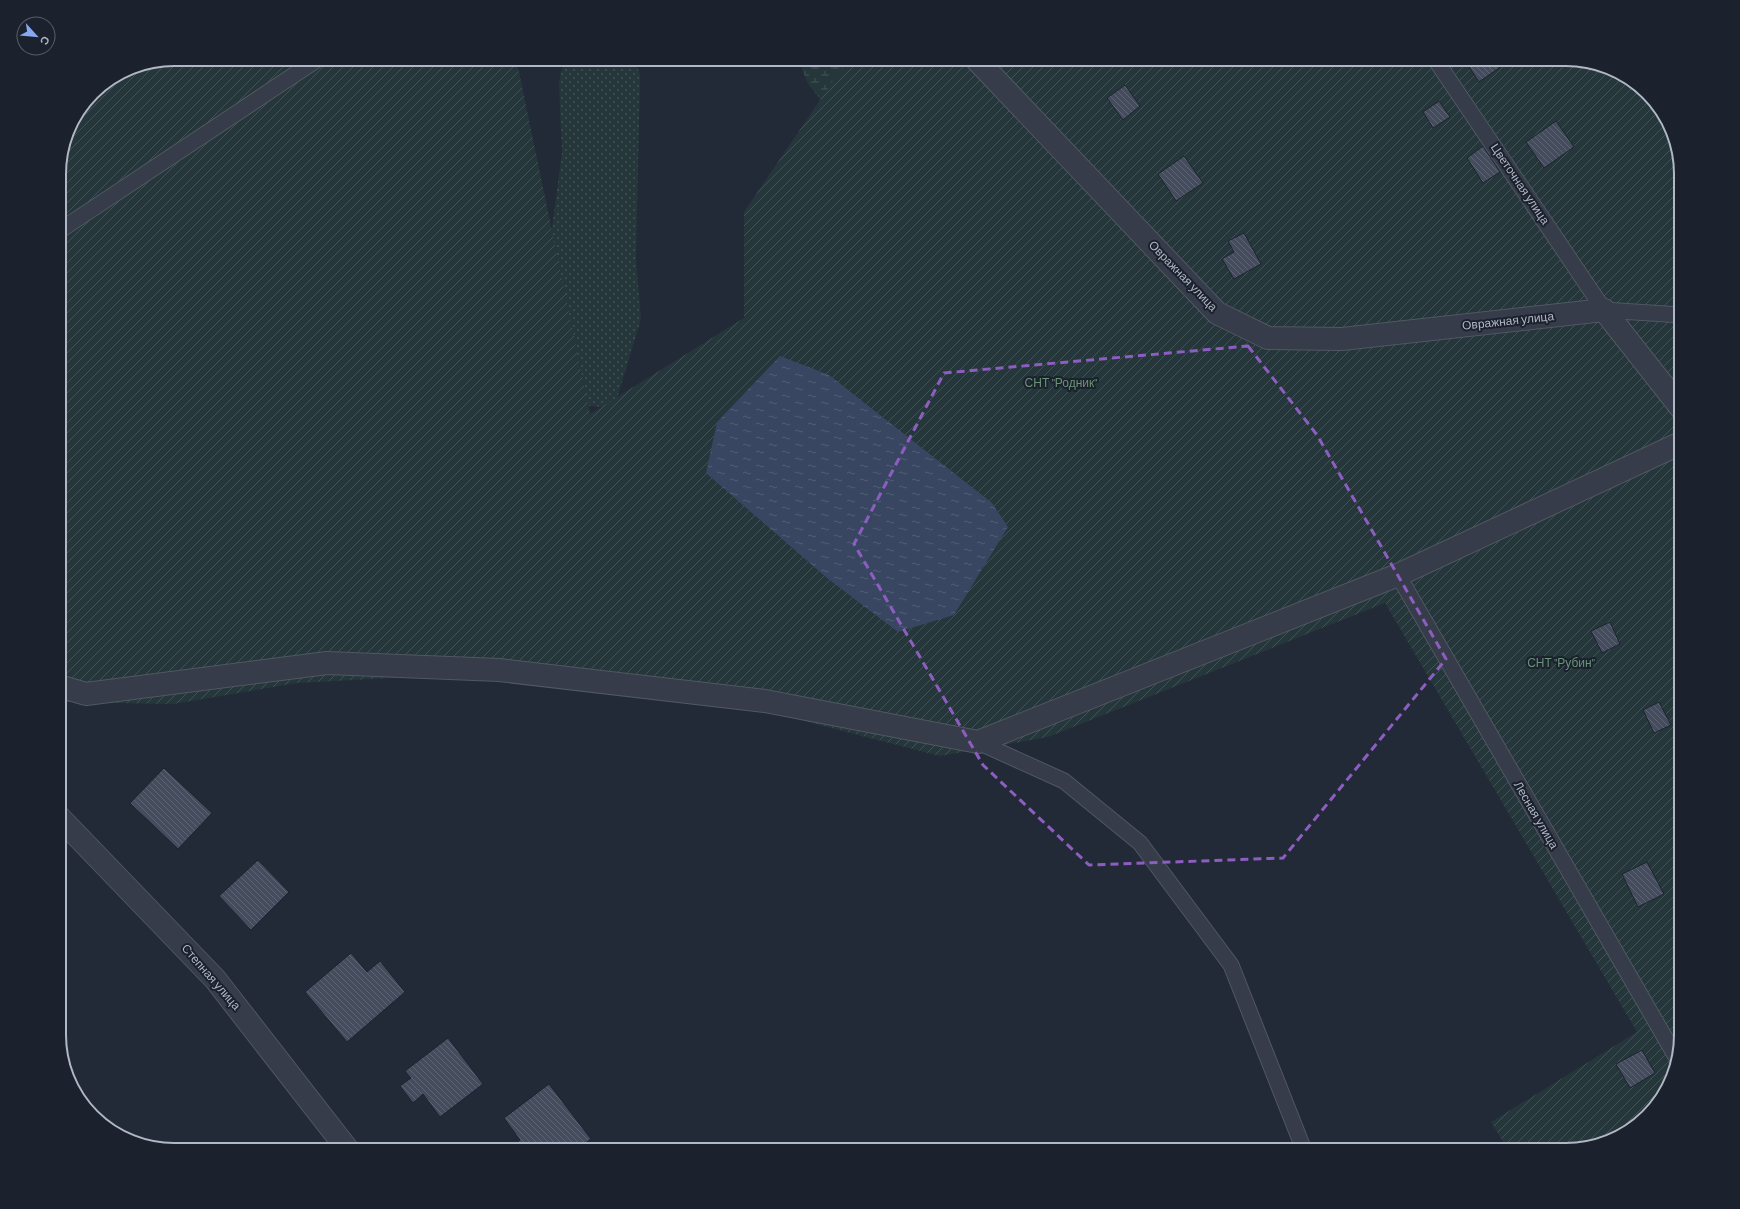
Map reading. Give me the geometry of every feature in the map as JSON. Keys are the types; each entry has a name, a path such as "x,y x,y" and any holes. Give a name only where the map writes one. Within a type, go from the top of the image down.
{"street":[{"name":"Овражная улица","path":"983,66 1217,313 1268,338 1342,339 1604,310"},
{"path":"1604,310 1674,399"},
{"path":"66,688 86,694 327,663 499,670 765,701 978,742 1398,575 1674,446"},
{"name":"Степная улица","path":"66,824 215,978 343,1143"}],"lane":[{"path":"66,226 307,66"},
{"name":"Цветочная улица","path":"1440,66 1604,310"},
{"path":"1604,310 1674,315"},
{"name":"Лесная улица","path":"1398,575 1672,1052"},
{"path":"978,742 1064,781 1140,843 1231,965 1301,1143"}],"highlighted area":[{"path":"1248,346 1317,435 1446,659 1283,858 1089,865 983,765 854,544 944,373"}],"green space":[{"name":"СНТ \"Родник\"","path":"174,66 517,66 590,414 744,318 744,212 843,66 1580,67 1601,72 1626,84 1652,108 1666,132 1673,160 1674,174 1674,1035 1673,1049 1668,1070 1656,1095 1632,1121 1608,1135 1580,1142 1504,1143 1491,1122 1637,1032 1385,603 1048,737 940,756 765,711 447,675 297,683 173,704 66,702 66,167 74,132 88,108 108,88 132,74 153,68"},
{"path":"562,66 637,66 640,75 636,259 641,319 614,408 559,403 546,273 562,153 559,82"},
{"path":"801,66 849,66 853,139 808,84"}],"water":[{"path":"780,356 829,375 992,503 1008,527 954,615 898,632 827,578 706,473 717,422"}],"building":[{"path":"1469,66 1502,66 1479,82"},
{"path":"1125,85 1140,106 1123,120 1107,98"},
{"path":"1439,101 1450,117 1433,128 1423,112"},
{"path":"1556,121 1574,147 1544,168 1526,142"},
{"path":"1483,146 1500,172 1483,183 1467,158"},
{"path":"1184,156 1203,183 1176,201 1158,174"},
{"path":"1244,233 1261,264 1234,279 1222,259 1234,252 1228,241"},
{"path":"1610,622 1620,644 1602,653 1591,631"},
{"path":"1659,702 1671,725 1654,733 1643,710"},
{"path":"164,768 212,813 178,849 130,803"},
{"path":"258,860 289,892 251,930 219,896"},
{"path":"1647,862 1664,894 1638,907 1622,874"},
{"path":"351,953 367,972 380,961 405,992 347,1042 305,992"},
{"path":"448,1038 483,1084 440,1117 423,1094 413,1103 400,1086 411,1078 405,1071"},
{"path":"1642,1050 1655,1073 1630,1088 1616,1064"},
{"path":"549,1084 591,1139 586,1143 516,1143 520,1140 504,1118"}],"park label":[{"name":"СНТ \"Рубин\"","path":"1561,663"}]}
